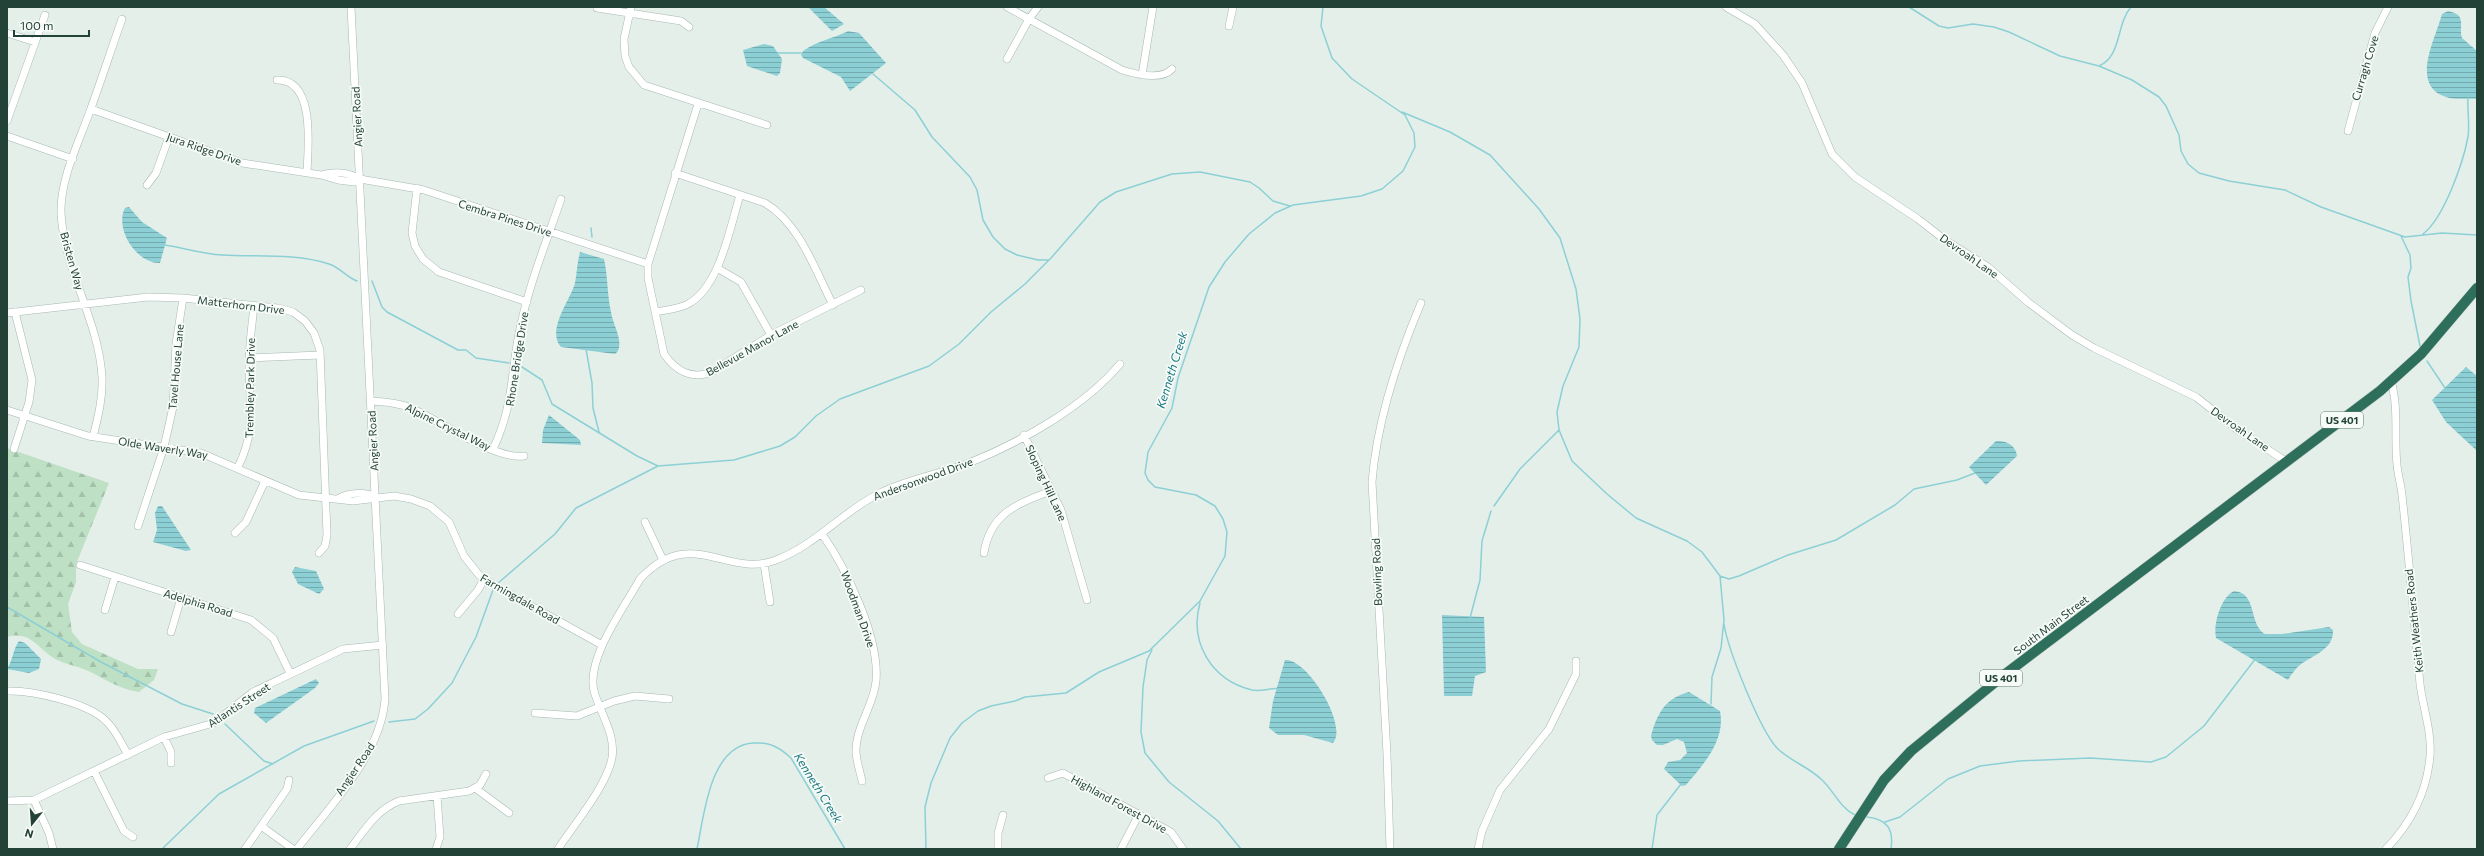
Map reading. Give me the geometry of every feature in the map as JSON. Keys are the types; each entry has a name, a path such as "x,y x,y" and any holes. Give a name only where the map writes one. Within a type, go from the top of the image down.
{"highway":[{"name":"US 401","path":"2287,462 2391,381 2422,354 2477,288"},
{"name":"South Main Street","path":"1839,849 1884,780 1911,750 2004,676 2287,462"}],"street":[{"name":"Angier Road","path":"297,849 356,771 376,736 385,699 351,7"},
{"path":"1007,7 1116,67 1142,75 1165,74 1172,69"},
{"path":"1007,59 1029,19 1038,7"},
{"path":"1142,75 1154,7"},
{"path":"1229,26 1233,7"},
{"name":"Devroah Lane","path":"1726,7 1755,24 1783,55 1802,83 1832,154 1855,177 1918,219 1945,240 1984,263 2029,303 2072,335 2094,348 2196,397 2238,430 2287,462"},
{"name":"Curragh Cove","path":"2348,131 2376,33 2388,7"},
{"path":"597,8 631,10 681,21 689,27"},
{"path":"631,10 624,46 629,67 635,75 651,88 767,125"},
{"path":"7,121 9,106 45,15"},
{"name":"Bristen Way","path":"93,437 101,401 102,376 98,350 62,228 62,197 73,159 122,19"},
{"path":"7,33 35,42"},
{"path":"277,80 283,80 293,86 306,109 309,140 306,172"},
{"name":"Bellevue Manor Lane","path":"698,104 675,173 648,264 648,278 664,354 678,370 687,374 702,375 710,373 728,360 771,335 861,290"},
{"name":"Jura Ridge Drive","path":"91,109 242,163 321,175 339,173 354,175 360,179"},
{"path":"7,136 73,159"},
{"path":"147,186 156,173 169,137"},
{"path":"675,173 766,203 784,216 794,229 833,304"},
{"name":"Cembra Pines Drive","path":"360,179 417,188 648,264"},
{"path":"417,188 412,234 415,246 423,260 439,272 527,302"},
{"path":"655,312 687,305 698,297 709,285 717,268 740,195"},
{"name":"Rhone Bridge Drive","path":"493,449 509,409 519,333 527,302 560,199"},
{"path":"717,268 741,282 771,335"},
{"name":"Matterhorn Drive","path":"7,313 134,298 183,298 283,309 301,318 314,333 320,355 327,539 319,553"},
{"name":"Tavel House Lane","path":"138,526 164,447 175,396 176,344 183,298"},
{"name":"Bowling Road","path":"1390,849 1387,754 1372,482 1375,447 1388,398 1403,344 1421,303"},
{"name":"Trembley Park Drive","path":"238,467 247,447 251,433 249,358 254,306"},
{"path":"14,450 31,394 32,376 15,312"},
{"path":"249,358 320,355"},
{"name":"Andersonwood Drive","path":"562,848 610,764 612,740 594,690 592,672 602,645 640,579 663,560 685,554 695,554 764,564 782,558 822,534 857,506 881,492 968,463 1024,435 1078,405 1107,380 1120,364"},
{"name":"Keith Weathers Road","path":"2386,849 2400,834 2413,815 2424,789 2430,756 2430,739 2421,692 2402,493 2396,457 2395,399 2391,381"},
{"name":"Alpine Crystal Way","path":"371,400 394,403 412,408 511,457 524,456"},
{"name":"Olde Waverly Way","path":"7,410 93,437 201,452 238,467 265,481 294,493 326,498 339,498 369,493 376,497"},
{"name":"Sloping Hill Lane","path":"1024,435 1061,510 1087,600"},
{"path":"235,533 246,522 265,481"},
{"path":"984,553 986,540 995,523 1011,508 1051,492"},
{"name":"Farmingdale Road","path":"376,497 411,499 436,509 449,522 468,562 484,579 602,645"},
{"path":"645,522 663,560"},
{"name":"Woodman Drive","path":"822,534 837,556 851,583 875,658 876,681 862,723 856,752 862,781"},
{"path":"764,564 770,602"},
{"name":"Adelphia Road","path":"80,565 239,616 259,625 273,638 290,673"},
{"path":"105,610 115,577"},
{"path":"458,614 478,590 484,579"},
{"path":"171,632 181,598"},
{"name":"Atlantis Street","path":"7,801 34,800 164,737 214,724 253,692 343,649 383,645"},
{"path":"1478,849 1488,814 1500,790 1549,729 1576,674 1576,661"},
{"path":"7,691 31,691 94,712 106,720 114,730 128,755"},
{"path":"535,713 577,716 599,707 635,696 669,699"},
{"path":"164,737 171,752 170,763"},
{"path":"94,771 124,831 133,837"},
{"name":"Highland Forest Drive","path":"1048,778 1063,773 1171,832 1183,849"},
{"path":"350,849 372,821 389,805 399,801 437,796 475,788 480,785 486,774"},
{"path":"245,849 288,789 289,780"},
{"path":"475,788 509,813"},
{"path":"436,849 440,837 437,796"},
{"path":"34,800 50,833 53,849"},
{"path":"1121,849 1139,814"},
{"path":"998,849 998,833 1003,815"},
{"path":"261,826 293,849"}],"green space":[{"path":"7,448 109,483 76,564 76,582 68,604 72,632 82,644 138,669 158,669 154,680 139,692 131,691 118,686 86,670 57,660 34,642 23,636 7,637"}],"water":[{"path":"808,7 824,7 844,24 832,31"},
{"path":"2448,11 2458,15 2461,22 2462,38 2477,51 2477,99 2446,97 2435,91 2429,82 2427,72 2431,48 2442,14"},
{"path":"848,31 859,33 886,63 850,91 841,77 803,58 801,55 803,51 808,48"},
{"path":"764,44 773,46 782,59 780,73 777,76 747,66 743,50"},
{"path":"129,207 142,222 167,238 160,263 151,262 143,258 136,252 125,235 122,216 125,208"},
{"path":"580,252 604,259 612,317 619,342 618,351 615,354 561,347 557,340 556,332 560,315 575,283"},
{"path":"2466,367 2477,376 2477,451 2446,422 2432,400"},
{"path":"549,415 580,440 581,445 542,443 543,430"},
{"path":"1996,441 2007,442 2013,446 2017,456 1986,485 1969,467"},
{"path":"158,506 162,506 191,550 186,551 153,542 157,530 155,513"},
{"path":"295,567 316,571 324,589 319,594 298,584 292,572"},
{"path":"2234,591 2242,593 2247,597 2256,623 2265,634 2282,634 2329,627 2333,630 2330,642 2322,651 2298,667 2288,680 2216,638 2215,632 2219,612 2225,599"},
{"path":"1442,615 1484,617 1486,672 1475,676 1472,696 1444,696"},
{"path":"19,641 25,643 41,659 39,669 29,673 7,669 11,662 15,647"},
{"path":"1285,660 1294,662 1304,669 1314,680 1323,694 1335,722 1336,734 1333,743 1304,735 1278,735 1269,728 1273,701"},
{"path":"316,679 319,683 315,688 266,723 254,713 255,708"},
{"path":"1689,692 1720,711 1721,722 1720,732 1712,751 1686,785 1682,786 1664,769 1668,762 1680,760 1687,753 1684,742 1677,739 1663,745 1657,745 1652,740 1651,736 1659,714 1663,708 1674,698"}],"waterway":[{"name":"Kenneth Creek","path":"926,849 925,807 931,783 950,738 962,723 978,711 991,706 1015,701 1025,697 1066,693 1099,672 1149,651 1200,601 1225,556 1227,532 1223,519 1215,506 1196,495 1155,487 1148,480 1145,473 1148,452 1172,408 1178,378 1209,287 1225,262 1249,234 1275,213 1293,205 1361,196 1382,189 1403,171 1415,147 1414,133 1405,115 1352,79 1332,58 1321,26 1323,7"},
{"path":"1909,7 1939,26 1948,28 1973,24 1994,27 2009,32 2060,56 2099,66 2132,80 2159,97 2166,106 2179,135 2181,151 2188,164 2199,173 2229,181 2285,190 2321,207 2405,237 2442,233 2477,235"},
{"path":"2099,66 2112,55 2126,14 2131,7"},
{"path":"778,53 801,53"},
{"path":"873,74 915,110 932,137 970,177 977,190 983,220 993,237 1005,249 1017,255 1038,260 1048,260"},
{"path":"2423,234 2431,226 2445,203 2452,189 2462,161 2469,132 2468,98"},
{"path":"1402,112 1450,132 1490,155 1539,209 1560,238 1576,289 1580,319 1579,347 1563,386 1557,412 1559,430 1572,461 1607,494 1636,518 1687,541 1702,552 1720,576 1724,620 1721,648 1712,677 1711,704"},
{"path":"522,367 542,380 552,404 637,456 658,466 734,460 780,446 795,437 816,416 840,399 929,366 959,344 991,312 1025,284 1051,258 1100,202 1116,192 1172,174 1200,172 1250,182 1273,201 1290,206"},
{"path":"591,228 592,237"},
{"path":"2401,236 2410,255 2411,268 2408,277 2420,346"},
{"path":"165,245 201,252 236,256 303,258 329,264 357,281"},
{"path":"372,281 382,307 387,312 458,350 466,350 476,358 509,363"},
{"path":"586,349 592,383 593,408 599,432"},
{"path":"2427,361 2445,388"},
{"path":"1494,506 1520,469 1559,430"},
{"path":"497,584 555,534 576,508 658,466"},
{"path":"1720,576 1729,579 1739,576 1788,555 1836,540 1895,505 1914,489 1957,480 1975,473"},
{"path":"1470,618 1480,580 1482,541 1491,511"},
{"path":"389,722 415,719 428,709 452,683 476,637 493,590"},
{"path":"1200,603 1197,618 1198,632 1206,657 1215,668 1225,678 1252,690 1279,689"},
{"path":"7,607 101,662 182,704 213,714"},
{"path":"1724,624 1738,670 1754,708 1770,739 1782,753 1817,775 1841,804 1855,815"},
{"path":"1152,650 1147,660 1143,687 1141,732 1145,753 1169,782 1218,821 1241,849"},
{"path":"1885,822 1900,817 1948,779 1980,766 2019,761 2090,758 2151,762 2166,757 2204,726 2256,658"},
{"path":"162,849 219,794 304,746 374,721"},
{"path":"225,724 264,761 273,764"},
{"name":"Kenneth Creek","path":"697,849 706,802 718,769 727,756 738,747 753,743 769,744 791,758 845,849"},
{"path":"1652,849 1657,815 1681,784"},
{"path":"1867,817 1880,820 1888,826 1892,842 1891,849"}]}
